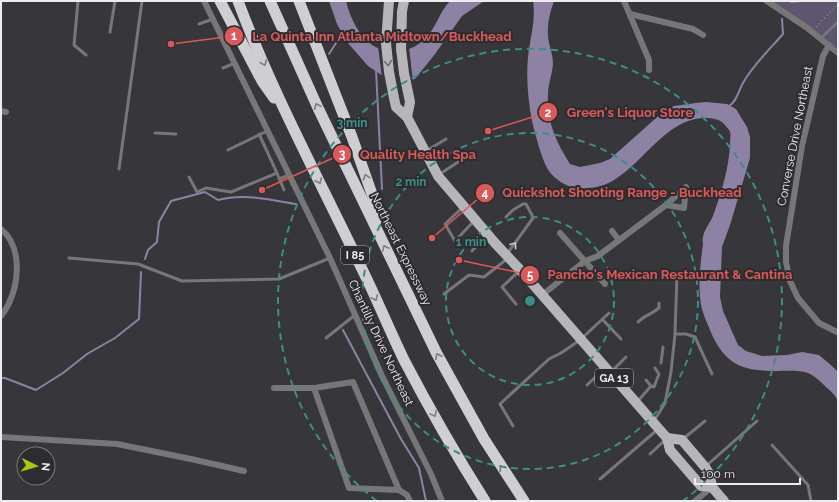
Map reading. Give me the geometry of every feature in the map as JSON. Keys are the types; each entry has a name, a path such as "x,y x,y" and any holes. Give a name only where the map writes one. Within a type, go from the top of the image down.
{"highway":[{"path":"220,1 262,81 293,126"},
{"name":"I 85","path":"238,1 293,126 404,359 457,458 485,501"},
{"name":"Northeast Expressway","path":"270,1 318,108 430,340 457,393 484,439 524,501"},
{"path":"299,1 371,190 377,229"}],"main road":[{"name":"GA 13","path":"389,6 386,50 396,107 407,117 438,176 667,438 670,450 702,486 712,487"},
{"path":"403,6 401,35 402,61 410,102 407,117"},
{"path":"667,438 682,440"},
{"name":"GA 13","path":"682,440 705,467 710,475 712,487 724,501"}],"street":[{"name":"Chantilly Drive Northeast","path":"204,1 330,258 382,376 431,474 442,501"},
{"path":"624,1 649,60 649,70"},
{"path":"767,1 813,32 838,53"},
{"path":"630,14 693,29 703,35"},
{"name":"Converse Drive Northeast","path":"829,45 823,56 802,146 786,246 786,262 790,281 798,298 819,323 837,332"},
{"path":"542,295 585,261 598,256 666,205"},
{"path":"1,229 12,243 16,254 16,272 13,294 8,308 1,316"},
{"path":"612,232 619,240"},
{"path":"560,233 605,284"},
{"path":"274,388 314,388 353,382 399,490"},
{"path":"314,388 349,488 399,490 407,495 410,501"},
{"path":"1,437 117,444 244,471"},
{"path":"696,501 712,487"}],"lane":[{"path":"78,1 74,45 86,55"},
{"path":"110,32 114,1"},
{"path":"119,169 142,1"},
{"path":"199,24 213,19"},
{"path":"821,38 838,22"},
{"path":"223,68 235,63"},
{"path":"228,150 267,130"},
{"path":"155,133 176,134"},
{"path":"259,134 284,190"},
{"path":"425,152 446,139"},
{"path":"273,164 282,160"},
{"path":"438,176 459,160"},
{"path":"189,177 197,192 206,188 231,192 277,173"},
{"path":"279,179 289,175"},
{"path":"444,294 469,275 484,277 508,257 532,218 532,215 526,204 523,204 513,210 506,217"},
{"path":"464,207 445,224 455,242 475,220"},
{"path":"472,251 488,234"},
{"path":"69,258 138,264 182,281 279,279 330,258"},
{"path":"516,304 502,287 520,270"},
{"path":"600,479 656,426 665,403 675,334 677,274"},
{"path":"638,322 645,315 652,314 658,308 659,303"},
{"path":"514,426 500,404 549,359 580,340 609,313"},
{"path":"326,338 355,315"},
{"path":"602,320 621,339"},
{"path":"675,334 686,334 695,337 712,374"},
{"path":"661,362 663,347"},
{"path":"587,385 626,357"},
{"path":"636,403 651,386 654,386 659,374 655,368"},
{"path":"646,380 651,386"},
{"path":"682,440 705,421"},
{"path":"705,467 757,421"},
{"path":"650,454 667,438"},
{"path":"772,445 808,485 811,501"}],"path":[{"path":"813,32 838,4"}],"shaded area":[{"path":"329,1 346,1 355,25 365,39 379,49 387,51 407,49 421,42 432,31 446,5 450,1 484,1 462,16 415,79 405,82 386,78 368,66 347,42 337,24"},
{"path":"533,1 554,1 549,16 548,27 548,37 553,64 548,105 553,131 570,164 580,167 600,163 610,159 665,110 674,106 706,102 727,104 736,109 747,127 750,137 750,158 722,247 720,297 723,311 738,345 746,351 762,356 787,355 802,352 819,355 838,372 838,401 830,390 808,373 797,371 756,370 739,365 732,361 719,347 706,321 701,305 700,290 700,268 703,239 705,231 713,216 725,179 730,144 729,130 721,121 711,118 702,118 677,126 655,143 625,172 614,180 601,186 577,188 565,185 549,171 537,139 528,97 527,65 533,22"},
{"path":"761,1 838,1 838,52"}],"pier":[{"path":"378,46 398,50 409,47 413,82 405,84 394,83 382,78"}],"waterway":[{"path":"791,2 805,1"},
{"path":"729,106 736,99 743,83 752,70 783,34 782,19"},
{"path":"329,54 343,32"},
{"path":"376,70 382,189"},
{"path":"145,259 148,250 157,242 159,222 171,201 205,192 218,200 247,197 296,204"},
{"path":"1,378 5,378 36,390 63,373 87,354 115,338 139,319 141,272"},
{"path":"343,330 401,439 419,468 426,501"}],"place":[{"name":"La Quinta Inn Atlanta Midtown/Buckhead","path":"171,44"},
{"name":"Green's Liquor Store","path":"488,131"},
{"name":"Quality Health Spa","path":"262,190"},
{"name":"Quickshot Shooting Range - Buckhead","path":"432,238"},
{"name":"Pancho's Mexican Restaurant & Cantina","path":"459,260"}]}
